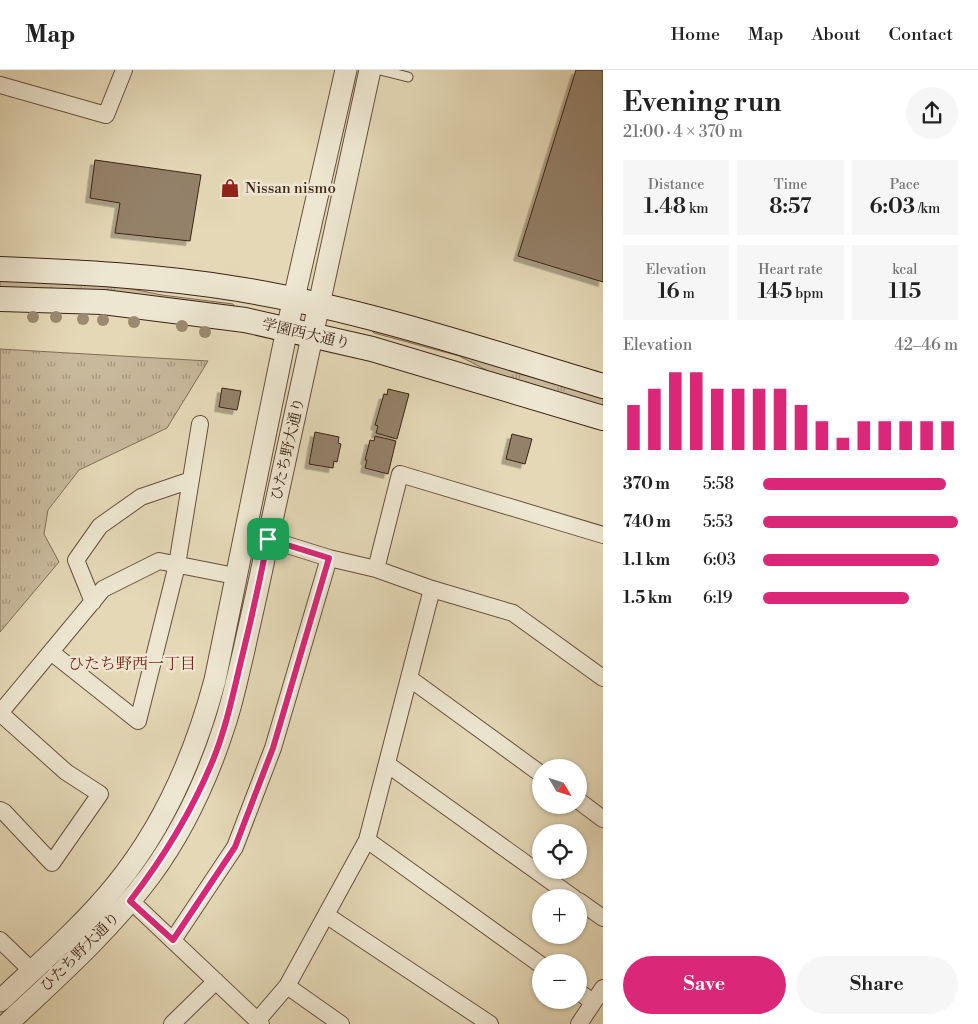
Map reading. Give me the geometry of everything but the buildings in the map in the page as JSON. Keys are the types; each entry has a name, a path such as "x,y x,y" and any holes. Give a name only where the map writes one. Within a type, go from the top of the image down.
{"main road":[{"name":"学園西大通り","path":"0,270 105,273 204,284 293,299 457,342 603,386"},
{"name":"学園西大通り","path":"0,299 103,302 245,320 372,349 603,418"}],"street":[{"path":"0,85 106,115 124,70"},
{"name":"ひたち野大通り","path":"0,1001 72,932 116,885 164,815 194,749 215,680 293,299 346,70"},
{"name":"ひたち野大通り","path":"7,1024 87,948 130,901 168,849 200,790 214,758 226,722 260,582 370,70"},
{"path":"51,652 138,721 177,565 200,424"},
{"path":"376,569 400,474 603,535"},
{"path":"93,602 76,560 100,526 142,497 191,480"},
{"path":"268,539 329,558 376,569 432,590 513,612 603,678"},
{"path":"173,940 235,847 273,748 329,558"},
{"path":"0,810 52,863 100,794 66,772 0,713 103,589 159,561 235,576"},
{"path":"130,901 259,1022 287,986 367,840 432,590"},
{"path":"409,678 532,767"},
{"path":"387,764 561,889"},
{"path":"588,808 603,819"},
{"path":"367,840 532,959"},
{"path":"587,907 603,918"},
{"path":"326,915 490,1024"},
{"path":"0,940 32,971"},
{"path":"172,1024 216,981"},
{"path":"287,986 341,1024"},
{"path":"579,1024 603,988"},
{"path":"587,998 593,1002"}],"lane":[{"path":"380,70 408,77"}],"green space":[{"path":"0,278 107,284 162,295 233,304 235,307 0,291"},
{"path":"373,329 603,397 603,410 496,375 459,356 374,333"},
{"path":"0,349 208,361 167,428 79,470 48,510 44,534 59,562 0,632"}],"place":[{"name":"Nissan nismo","path":"230,188"}],"district":[{"name":"ひたち野西一丁目","path":"132,664"}],"route":[{"path":"268,539 329,558 273,748 235,847 173,940 130,901 168,849 200,790 214,758 226,722 260,582 268,539"}]}
